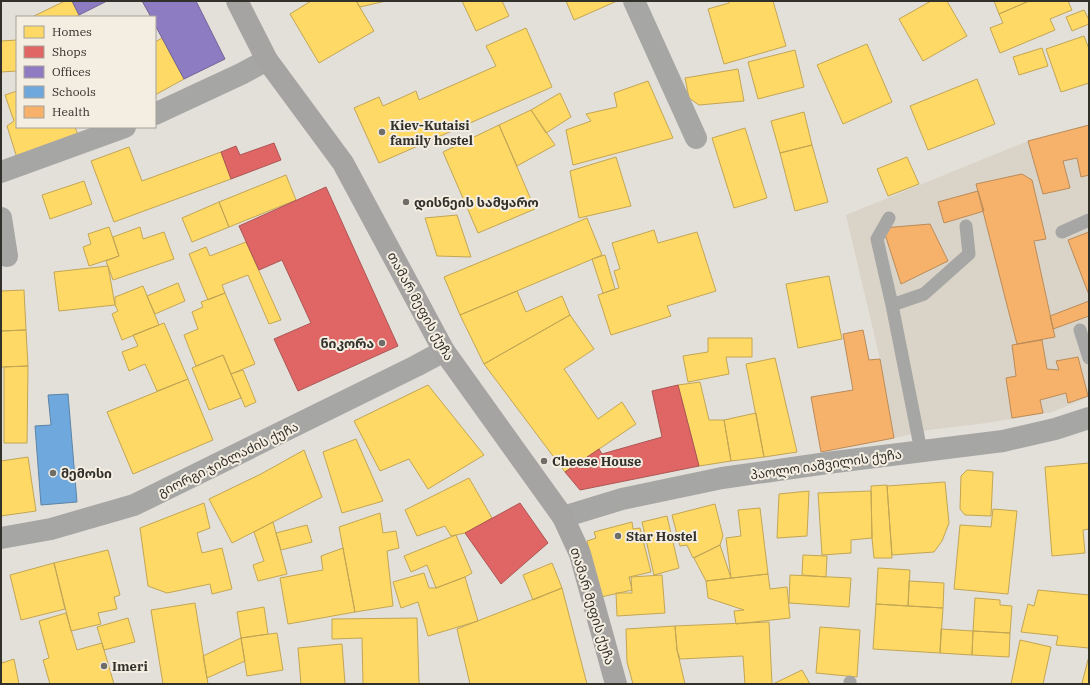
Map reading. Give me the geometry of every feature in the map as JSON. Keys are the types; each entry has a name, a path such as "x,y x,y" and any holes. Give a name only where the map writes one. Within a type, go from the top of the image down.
{"main road":[{"name":"თამარ მეფის ქუჩა","path":"238,1 267,60 342,163 444,351 563,517 580,554 616,684"}],"street":[{"path":"634,1 696,138"},
{"path":"156,114 241,74 267,60"},
{"path":"1,172 122,128"},
{"path":"1,218 6,256"},
{"name":"გიორგი ჯიბლაძის ქუჩა","path":"1,538 51,529 134,505 444,351"},
{"name":"პაოლო იაშვილის ქუჩა","path":"563,517 622,499 722,478 1004,441 1055,430 1089,418"}],"lane":[{"path":"889,218 877,239 892,304 921,451"},
{"path":"1062,232 1089,220"},
{"path":"892,304 924,294 968,254 966,226"},
{"path":"1080,330 1089,358"}],"shaded area":[{"path":"1089,125 1089,397 1052,412 987,423 928,430 894,438 880,359 846,215 1028,141"}],"building: Homes":[{"path":"65,1 72,1 79,15 77,16 34,16"},
{"path":"311,1 356,1 374,31 319,63 290,14"},
{"path":"356,1 386,1 360,7"},
{"path":"462,1 502,1 509,16 476,31"},
{"path":"566,1 617,1 574,20"},
{"path":"729,1 773,1 786,46 724,64 708,9 729,3"},
{"path":"931,1 947,1 967,36 923,61 899,19"},
{"path":"994,1 1029,1 999,14"},
{"path":"1029,1 1068,1 1072,10 1050,19 1055,30 1000,53 990,28 1003,23 999,14"},
{"path":"1084,10 1089,20 1089,24 1072,31 1066,17"},
{"path":"526,28 552,87 379,163 354,108 379,97 383,106 416,91 419,100 496,66 486,46"},
{"path":"1084,36 1089,49 1089,83 1061,92 1046,49"},
{"path":"162,38 184,79 156,94 156,41"},
{"path":"16,40 16,71 1,72 1,41"},
{"path":"867,44 892,102 843,124 817,65"},
{"path":"1042,48 1048,66 1019,75 1013,57"},
{"path":"795,50 804,87 758,99 748,62"},
{"path":"738,69 744,101 699,105 689,98 685,78"},
{"path":"977,79 995,124 928,150 910,106"},
{"path":"648,81 673,138 573,165 566,130 591,121 586,114 617,107 614,93"},
{"path":"16,91 16,128 75,128 79,138 17,158 7,126 14,121 5,95"},
{"path":"560,93 571,117 546,133 531,110"},
{"path":"531,110 555,145 517,166 499,125"},
{"path":"804,112 812,145 780,153 771,121"},
{"path":"499,125 535,209 478,233 443,152"},
{"path":"745,128 767,198 734,208 712,138"},
{"path":"812,145 828,202 795,211 780,153"},
{"path":"129,147 142,181 221,152 231,179 114,222 91,161"},
{"path":"616,157 631,206 579,218 570,171"},
{"path":"907,157 919,184 888,196 877,169"},
{"path":"286,175 296,200 229,227 219,202"},
{"path":"84,181 92,204 50,219 42,195"},
{"path":"219,202 229,227 192,242 182,218"},
{"path":"457,215 471,257 437,256 425,218"},
{"path":"587,218 602,255 460,315 444,277"},
{"path":"109,227 119,256 89,266 83,247 91,244 88,234"},
{"path":"140,227 143,239 164,232 174,259 113,280 106,261 119,256 113,237"},
{"path":"654,230 658,243 697,232 716,291 667,306 671,316 611,335 598,295 619,288 614,271 620,269 612,243"},
{"path":"246,242 281,320 269,324 248,275 222,285 225,293 208,300 189,254 206,247 210,256"},
{"path":"605,255 615,289 603,293 592,259"},
{"path":"108,266 115,305 59,311 54,272"},
{"path":"829,276 842,339 798,348 786,284"},
{"path":"178,283 185,301 155,314 147,296"},
{"path":"143,286 159,325 122,340 112,314 118,311 115,305 115,297"},
{"path":"24,290 26,330 1,331 1,291"},
{"path":"517,291 526,312 562,296 570,315 484,364 460,315"},
{"path":"225,293 255,364 231,374 223,355 196,366 184,335 198,329 192,312 203,307 201,302"},
{"path":"570,315 594,349 564,369 598,419 622,402 636,424 565,472 484,364"},
{"path":"164,323 188,379 157,391 145,364 129,371 122,352 138,346 133,335"},
{"path":"26,330 28,366 1,367 1,331"},
{"path":"708,338 752,338 752,357 726,357 729,374 688,382 683,356 708,352"},
{"path":"223,355 241,398 209,410 192,368"},
{"path":"775,358 797,452 764,457 746,364"},
{"path":"28,366 27,443 4,443 4,367"},
{"path":"243,370 256,402 245,407 231,374"},
{"path":"188,379 213,440 133,474 107,412"},
{"path":"700,382 709,420 724,420 731,461 699,466 678,385"},
{"path":"428,385 484,455 428,489 409,459 380,471 354,421"},
{"path":"756,413 764,457 731,461 724,420"},
{"path":"356,439 383,501 342,513 323,452"},
{"path":"304,450 322,497 232,543 209,499 261,474"},
{"path":"28,457 36,511 1,516 1,461"},
{"path":"1089,463 1089,529 1083,530 1085,553 1052,556 1045,467"},
{"path":"967,470 993,472 991,516 965,515 960,509 961,476"},
{"path":"469,478 492,518 465,533 451,536 445,526 417,536 405,510"},
{"path":"945,482 949,523 942,541 934,552 892,555 887,486"},
{"path":"887,485 892,558 874,558 871,486"},
{"path":"809,491 807,536 777,538 779,494"},
{"path":"871,491 872,538 851,540 851,553 822,555 818,493"},
{"path":"204,503 210,528 197,533 202,553 222,548 232,589 212,594 210,584 167,593 148,586 140,528"},
{"path":"715,504 723,536 720,545 693,558 687,545 680,546 672,515"},
{"path":"760,508 768,574 731,578 726,538 741,536 738,510"},
{"path":"993,509 1017,511 1008,594 954,589 960,525 991,527"},
{"path":"380,513 383,533 396,531 399,548 387,551 393,606 355,612 339,527"},
{"path":"667,516 679,568 654,575 642,522"},
{"path":"273,522 287,574 258,581 253,565 264,561 254,532"},
{"path":"632,522 633,529 640,528 651,572 629,577 632,590 601,597 587,541 596,538 594,532"},
{"path":"307,525 312,542 281,550 276,533"},
{"path":"456,535 472,573 436,588 427,565 411,572 404,556"},
{"path":"720,545 731,578 706,581 694,558"},
{"path":"343,548 355,612 288,624 280,578 323,570 321,556"},
{"path":"108,550 120,595 114,597 117,609 98,613 101,624 71,631 54,563"},
{"path":"803,555 827,556 826,577 802,575"},
{"path":"54,563 65,609 21,620 10,575"},
{"path":"552,563 562,588 533,600 523,575"},
{"path":"878,568 910,570 908,606 876,604"},
{"path":"424,573 429,588 436,588 465,577 478,621 428,636 418,602 401,608 393,582"},
{"path":"768,574 770,589 787,587 790,618 736,624 734,611 744,610 708,598 706,581"},
{"path":"662,575 665,613 617,616 616,593 632,593 631,577"},
{"path":"790,575 851,578 849,607 789,603"},
{"path":"909,581 944,583 943,608 908,606"},
{"path":"562,588 587,684 470,684 457,629"},
{"path":"1038,590 1089,595 1089,648 1056,645 1058,636 1021,632 1028,604 1034,606"},
{"path":"975,598 1000,600 1000,605 1012,606 1010,633 973,631"},
{"path":"195,603 208,684 163,684 151,610"},
{"path":"876,604 943,608 940,653 873,649"},
{"path":"264,607 268,634 241,638 237,612"},
{"path":"66,613 77,650 102,643 114,684 50,684 43,660 49,658 39,621"},
{"path":"128,618 135,642 104,650 97,627"},
{"path":"417,618 419,684 363,684 362,638 332,639 332,619"},
{"path":"769,622 772,684 745,684 743,656 680,659 677,650 675,626"},
{"path":"675,626 677,650 685,684 633,684 627,662 626,629"},
{"path":"820,627 860,630 857,677 816,673"},
{"path":"941,629 973,631 972,655 940,653"},
{"path":"973,631 1010,633 1009,657 972,655"},
{"path":"277,633 283,670 247,676 241,638"},
{"path":"241,638 245,661 207,678 203,656"},
{"path":"1020,640 1051,647 1043,684 1011,684"},
{"path":"342,644 345,684 301,684 298,648"},
{"path":"1089,656 1089,684 1087,684 1082,683"},
{"path":"1,657 2,663 14,659 19,684 1,684"},
{"path":"802,670 810,684 773,684"}],"building: Shops":[{"path":"274,143 281,160 231,179 221,152 236,146 240,155"},
{"path":"326,187 398,346 298,391 274,339 311,323 282,260 259,270 239,226"},
{"path":"678,385 699,466 580,490 565,472 599,449 602,454 662,437 652,391"},
{"path":"520,503 548,543 501,584 465,533"}],"building: Offices":[{"path":"72,1 107,1 79,15"},
{"path":"142,1 196,1 225,59 184,79 156,27 156,16 150,16"}],"building: Schools":[{"path":"68,394 77,502 41,505 35,426 51,425 48,395"}],"building: Health":[{"path":"1089,125 1089,175 1081,177 1077,158 1063,161 1070,188 1043,194 1028,141"},
{"path":"1022,174 1032,180 1046,239 1034,241 1055,337 1017,344 976,184"},
{"path":"978,191 984,211 944,223 938,202"},
{"path":"930,224 948,261 901,284 883,228"},
{"path":"1089,232 1089,295 1068,240"},
{"path":"1089,301 1089,316 1053,329 1050,316"},
{"path":"863,330 869,360 880,359 894,438 821,452 811,397 853,390 843,334"},
{"path":"1042,340 1047,369 1059,370 1056,361 1078,357 1088,396 1068,403 1066,393 1040,400 1043,413 1012,418 1006,378 1016,376 1012,345"}],"place":[{"name":"Kiev-Kutaisi family hostel","path":"382,132"},
{"name":"დისნეის სამყარო","path":"406,202"},
{"name":"ნიკორა","path":"382,343"},
{"name":"Cheese House","path":"544,461"},
{"name":"მემოსი","path":"53,473"},
{"name":"Star Hostel","path":"618,536"},
{"name":"Imeri","path":"104,666"}]}
